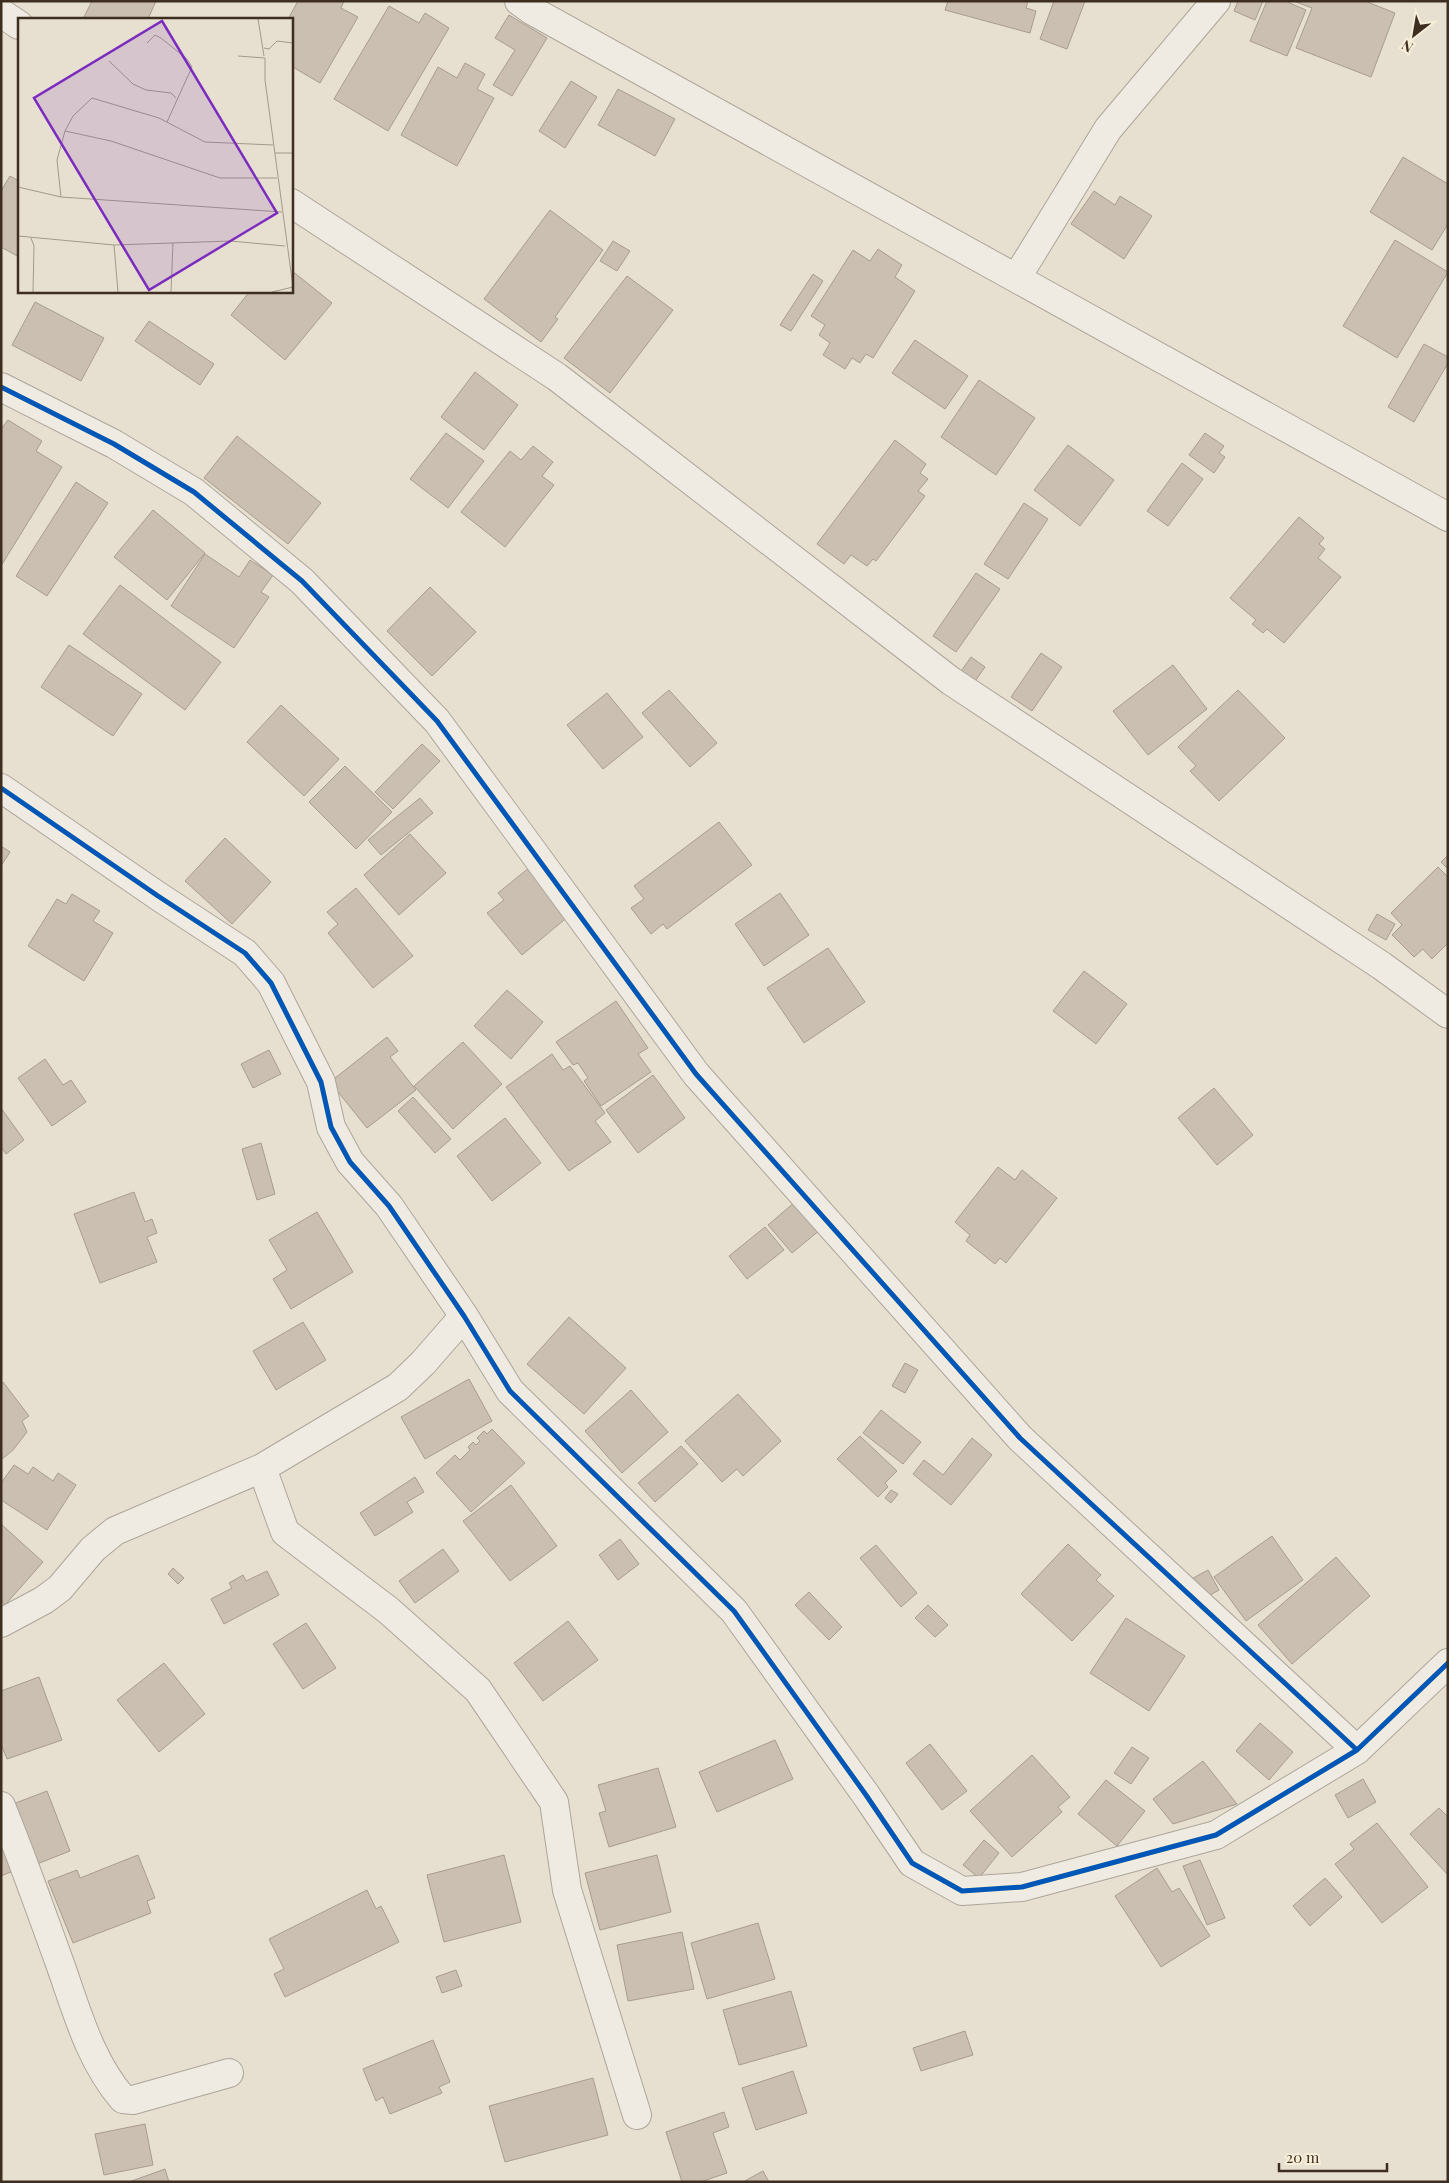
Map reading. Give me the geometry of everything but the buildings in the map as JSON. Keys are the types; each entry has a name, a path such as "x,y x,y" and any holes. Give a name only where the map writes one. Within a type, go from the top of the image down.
{"street":[{"path":"519,1 533,11 1448,517"},
{"path":"1017,277 1108,129 1216,1"},
{"path":"1,14 18,24"},
{"path":"292,205 557,377 951,680 1382,966 1448,1014"},
{"path":"1,387 114,444 194,492 302,581 437,721 696,1074 1020,1438 1357,1750"},
{"path":"1,788 158,896 245,953 271,983 321,1082 331,1127 350,1162 388,1206 464,1316 510,1391 734,1611 866,1795 912,1863 962,1891 1022,1887 1216,1835 1357,1750 1448,1662"},
{"path":"1,1623 44,1600 60,1588 93,1549 115,1531 262,1468 398,1386 423,1363 464,1316"},
{"path":"262,1468 285,1532 388,1610 478,1690 554,1802 567,1890 637,2115"},
{"path":"1,1806 90,2047 123,2099 133,2100 229,2073"}],"cycle path":[{"path":"1,387 114,444 194,492 302,581 437,721 696,1074 1020,1438 1357,1750"},
{"path":"1,788 158,896 245,953 271,983 321,1082 331,1127 350,1162 389,1206 464,1316 510,1391 734,1611 866,1795 912,1863 962,1891 1022,1887 1216,1835 1357,1750 1448,1663"}]}
